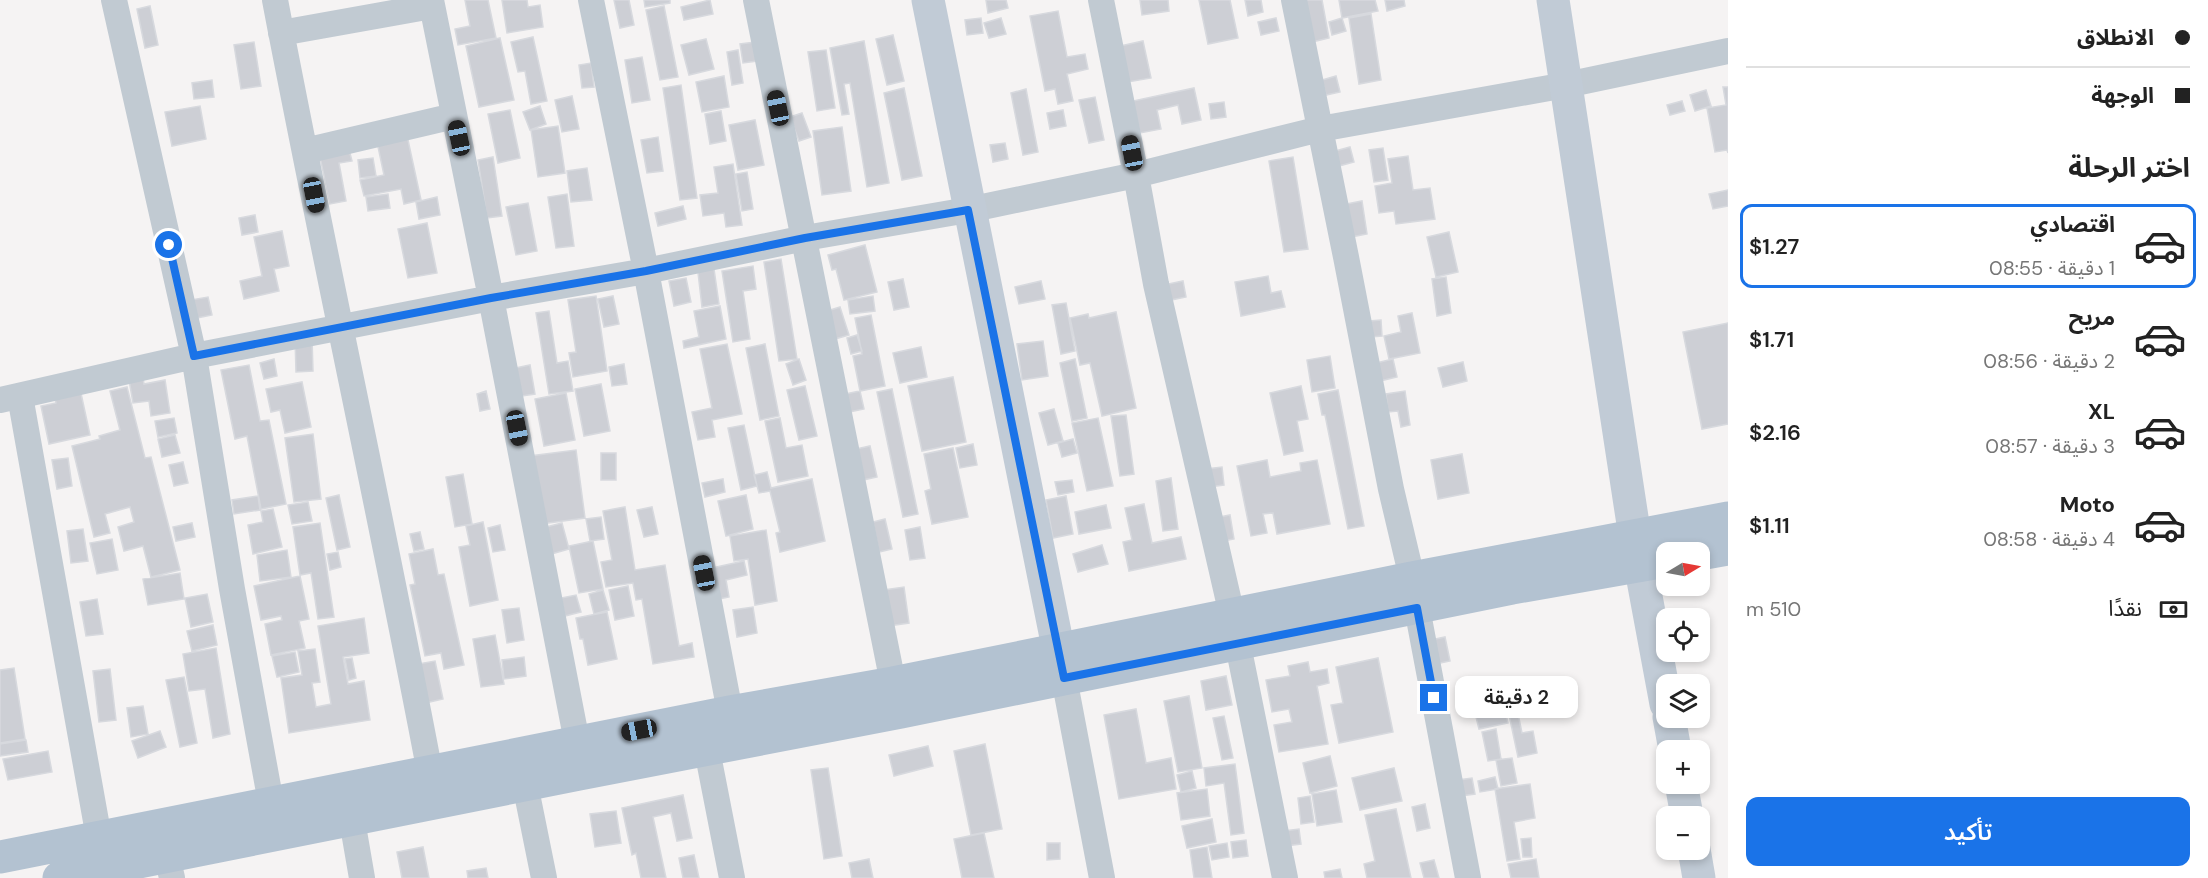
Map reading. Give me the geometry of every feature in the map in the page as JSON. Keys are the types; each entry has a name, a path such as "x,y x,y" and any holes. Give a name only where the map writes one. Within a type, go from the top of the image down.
{"main road":[{"path":"58,878 170,867 352,820 525,784 707,750 1061,664 1414,593 1648,554 1728,518"},
{"path":"1710,552 1728,549"},
{"path":"0,857 730,712 893,683 1061,664"}],"street":[{"path":"114,0 194,356 232,589 271,804"},
{"path":"275,0 340,328 392,570 430,773"},
{"path":"591,0 646,271 730,712"},
{"path":"756,0 893,683"},
{"path":"927,0 1102,878"},
{"path":"1101,0 1156,284 1235,630 1285,878"},
{"path":"1294,0 1390,489 1414,593 1468,878"},
{"path":"1553,0 1648,554 1662,674"},
{"path":"281,33 431,3 577,742"},
{"path":"99,838 10,398 194,356 491,298 646,271 805,238 968,210 1136,175 1320,129 1566,85 1728,51"},
{"path":"305,151 454,116"},
{"path":"707,750 732,878"},
{"path":"525,784 544,878"},
{"path":"352,820 362,878"},
{"path":"1696,860 1699,878"}],"building":[{"path":"465,0 488,0 496,38 458,45 455,29 470,26"},
{"path":"502,0 527,0 528,7 540,5 543,27 507,33"},
{"path":"614,0 629,0 634,25 620,28"},
{"path":"644,0 670,0 670,3 645,7"},
{"path":"710,0 713,14 684,20 681,7"},
{"path":"986,0 1006,0 1008,8 988,13"},
{"path":"1140,0 1168,0 1169,11 1142,15"},
{"path":"1199,0 1230,0 1238,38 1208,44"},
{"path":"1245,0 1261,0 1263,12 1248,16"},
{"path":"1304,0 1322,0 1329,38 1312,42"},
{"path":"1339,0 1375,0 1378,11 1342,18"},
{"path":"1385,0 1404,0 1405,6 1387,11"},
{"path":"150,6 158,45 145,48 137,9"},
{"path":"664,6 678,77 660,80 646,10"},
{"path":"1058,11 1067,57 1085,54 1088,69 1067,74 1073,101 1058,104 1055,89 1045,91 1030,16"},
{"path":"1371,14 1381,80 1359,84 1349,18"},
{"path":"981,18 983,33 967,35 965,20"},
{"path":"1001,18 1006,34 989,38 984,23"},
{"path":"1276,18 1279,31 1261,35 1258,22"},
{"path":"1342,18 1346,31 1332,35 1329,22"},
{"path":"893,35 904,81 887,85 876,39"},
{"path":"533,37 547,101 531,104 525,71 518,72 511,42"},
{"path":"500,38 514,100 479,107 466,46"},
{"path":"706,39 714,69 689,75 681,45"},
{"path":"864,41 889,183 867,187 850,83 844,84 849,114 842,115 830,48"},
{"path":"1143,41 1151,78 1128,82 1120,46"},
{"path":"254,42 261,86 241,89 234,45"},
{"path":"755,42 757,61 743,63 740,44"},
{"path":"738,50 743,83 732,85 727,52"},
{"path":"826,50 835,108 817,111 808,52"},
{"path":"642,57 650,100 632,103 625,60"},
{"path":"591,63 594,87 582,88 579,65"},
{"path":"724,76 729,107 702,112 696,82"},
{"path":"1336,76 1340,92 1326,95 1322,80"},
{"path":"212,80 214,97 194,99 192,83"},
{"path":"681,85 697,198 680,200 663,88"},
{"path":"1723,87 1728,87 1728,153 1727,150 1715,152 1707,108 1726,105"},
{"path":"904,88 922,176 902,180 884,93"},
{"path":"1194,88 1201,120 1182,124 1178,105 1157,110 1161,129 1140,133 1133,101"},
{"path":"1026,89 1038,152 1023,155 1011,93"},
{"path":"1706,90 1711,106 1695,111 1690,95"},
{"path":"572,96 579,129 562,132 555,100"},
{"path":"1095,97 1104,140 1089,143 1079,100"},
{"path":"1682,101 1685,111 1670,115 1667,105"},
{"path":"1224,102 1226,117 1211,119 1209,104"},
{"path":"200,106 206,139 172,146 165,112"},
{"path":"540,106 546,124 530,130 523,112"},
{"path":"510,110 520,158 498,163 488,114"},
{"path":"1063,110 1066,126 1050,129 1047,113"},
{"path":"721,111 726,141 710,144 705,114"},
{"path":"802,113 811,137 799,141 790,117"},
{"path":"403,117 421,200 404,204 401,189 364,196 360,180 384,175 373,123"},
{"path":"755,120 764,165 738,170 729,125"},
{"path":"558,126 565,173 538,177 531,130"},
{"path":"842,127 851,191 822,195 813,131"},
{"path":"658,137 663,171 647,173 641,140"},
{"path":"347,142 352,161 339,163 346,201 330,204 318,148"},
{"path":"1005,143 1008,159 993,162 990,145"},
{"path":"1350,147 1354,162 1339,166 1335,151"},
{"path":"1383,148 1388,180 1374,182 1369,150"},
{"path":"1408,156 1413,190 1430,188 1435,219 1396,224 1394,211 1379,213 1375,186 1392,183 1388,159"},
{"path":"493,157 502,216 487,218 478,160"},
{"path":"1293,157 1308,249 1284,252 1269,161"},
{"path":"373,158 376,176 360,178 358,160"},
{"path":"733,164 742,225 726,227 724,213 703,216 700,195 718,193 714,167"},
{"path":"587,168 592,200 571,202 567,171"},
{"path":"747,172 753,209 742,211 736,174"},
{"path":"1728,190 1728,206 1713,209 1709,194"},
{"path":"388,194 390,208 368,211 366,197"},
{"path":"567,194 574,246 556,248 548,197"},
{"path":"437,197 440,215 419,219 416,202"},
{"path":"1362,201 1367,234 1351,237 1346,204"},
{"path":"528,203 537,251 516,255 506,207"},
{"path":"683,206 686,219 658,226 655,213"},
{"path":"255,215 258,232 242,235 239,218"},
{"path":"427,223 437,273 408,278 398,229"},
{"path":"282,231 289,266 274,269 279,291 244,299 240,281 262,276 254,237"},
{"path":"1449,232 1458,272 1436,277 1427,237"},
{"path":"865,245 877,292 844,300 836,269 832,270 828,255"},
{"path":"781,259 797,359 779,361 764,262"},
{"path":"713,262 719,304 702,307 697,264"},
{"path":"753,266 756,289 743,291 750,339 733,342 722,271"},
{"path":"1268,276 1271,293 1281,291 1285,307 1241,316 1235,282"},
{"path":"1446,277 1451,313 1437,316 1432,279"},
{"path":"686,278 691,302 674,306 669,281"},
{"path":"903,279 909,307 894,310 888,282"},
{"path":"1041,281 1045,299 1019,304 1015,287"},
{"path":"1183,281 1186,297 1171,300 1168,284"},
{"path":"596,296 607,371 573,377 569,353 576,352 568,300"},
{"path":"613,296 619,324 604,327 598,299"},
{"path":"873,296 875,311 850,314 848,300"},
{"path":"208,297 212,315 182,321 179,302"},
{"path":"1066,303 1075,351 1061,354 1052,305"},
{"path":"720,306 726,339 684,348 683,341 699,337 694,311"},
{"path":"840,307 849,335 835,339 827,311"},
{"path":"549,311 557,363 568,361 573,391 549,394 536,313"},
{"path":"1116,312 1136,408 1102,416 1090,363 1080,365 1070,318 1088,314 1089,318"},
{"path":"1412,313 1420,353 1389,359 1384,336 1401,332 1398,316"},
{"path":"871,315 885,386 860,391 853,356 862,354 855,318"},
{"path":"1381,320 1382,336 1370,337 1369,321"},
{"path":"1728,323 1728,424 1702,429 1683,332"},
{"path":"857,335 862,351 851,354 847,338"},
{"path":"295,338 312,338 313,371 296,372"},
{"path":"1043,341 1048,376 1022,380 1017,344"},
{"path":"727,344 742,414 712,420 715,437 698,440 692,412 712,408 700,349"},
{"path":"765,344 779,416 760,420 746,348"},
{"path":"921,347 927,377 900,383 893,353"},
{"path":"1330,356 1335,388 1312,392 1307,360"},
{"path":"274,359 277,376 264,379 260,363"},
{"path":"799,359 806,380 793,385 786,364"},
{"path":"1075,359 1087,418 1072,421 1060,363"},
{"path":"1393,359 1397,377 1380,381 1376,363"},
{"path":"1463,362 1467,381 1443,387 1438,368"},
{"path":"624,364 627,384 612,386 609,367"},
{"path":"249,365 260,421 269,420 286,504 261,509 247,436 235,439 221,370"},
{"path":"530,365 535,394 515,397 515,368"},
{"path":"142,371 144,384 165,380 170,413 151,416 149,401 133,403 128,374"},
{"path":"953,377 966,442 922,451 908,386"},
{"path":"302,382 311,427 285,433 280,410 271,412 266,389"},
{"path":"79,384 90,435 49,444 41,406 56,403 53,390"},
{"path":"601,384 610,431 584,436 575,389"},
{"path":"805,386 817,436 799,440 787,390"},
{"path":"1301,386 1308,419 1297,421 1303,451 1284,455 1270,393"},
{"path":"127,387 145,458 151,457 180,570 151,577 143,546 124,551 118,527 134,522 130,507 105,514 110,533 94,537 72,446 100,439 99,436 120,430 110,391"},
{"path":"892,389 918,514 903,517 877,392"},
{"path":"1338,390 1364,526 1348,529 1325,415 1322,415 1318,394"},
{"path":"486,391 490,409 480,411 477,394"},
{"path":"860,391 864,409 849,412 845,394"},
{"path":"1405,391 1410,425 1401,427 1398,411 1388,412 1386,394"},
{"path":"566,393 575,440 544,446 535,399"},
{"path":"1054,409 1063,441 1048,445 1039,413"},
{"path":"1126,415 1134,474 1120,476 1111,416"},
{"path":"174,418 177,433 158,437 155,421"},
{"path":"780,418 786,448 802,445 808,476 778,482 765,421"},
{"path":"1098,418 1113,486 1087,491 1072,423"},
{"path":"744,425 757,486 741,490 728,428"},
{"path":"313,434 321,499 294,502 285,438"},
{"path":"175,435 180,453 162,457 158,439"},
{"path":"1073,439 1077,453 1062,457 1058,443"},
{"path":"973,444 977,465 960,468 956,448"},
{"path":"870,446 877,477 863,480 856,449"},
{"path":"953,448 968,517 932,524 925,491 931,489 924,454"},
{"path":"576,450 585,518 534,525 522,457"},
{"path":"601,453 616,453 616,480 601,480"},
{"path":"1462,454 1469,493 1438,499 1431,460"},
{"path":"68,458 72,486 57,489 52,460"},
{"path":"1267,460 1270,477 1301,471 1300,463 1317,460 1330,524 1277,534 1273,513 1263,514 1267,533 1251,536 1237,466"},
{"path":"183,462 188,483 174,486 169,465"},
{"path":"1222,467 1224,485 1209,487 1206,469"},
{"path":"767,472 771,488 812,479 825,541 780,552 776,533 780,532 770,491 759,493 754,475"},
{"path":"463,474 472,524 455,527 446,477"},
{"path":"1171,478 1178,529 1163,531 1156,481"},
{"path":"723,479 725,492 705,497 702,483"},
{"path":"1072,480 1074,492 1058,495 1055,482"},
{"path":"339,495 350,547 337,550 326,498"},
{"path":"746,495 753,529 726,536 718,501"},
{"path":"258,496 260,510 234,514 232,500"},
{"path":"1066,496 1073,534 1053,538 1046,500"},
{"path":"308,502 312,521 292,524 288,505"},
{"path":"1144,504 1152,543 1181,537 1186,559 1129,571 1123,542 1132,540 1125,508"},
{"path":"1106,505 1111,528 1079,534 1075,512"},
{"path":"625,507 635,570 665,565 679,646 692,643 694,657 653,664 642,599 636,600 633,583 606,587 601,562 612,560 603,511"},
{"path":"652,507 658,534 644,537 637,510"},
{"path":"273,509 282,547 253,554 248,525 263,522 261,511"},
{"path":"1230,515 1234,539 1218,542 1214,518"},
{"path":"601,517 604,539 590,541 586,519"},
{"path":"885,519 892,549 879,552 873,522"},
{"path":"483,522 498,600 470,606 459,547 470,545 466,526"},
{"path":"192,523 195,537 176,541 173,527"},
{"path":"320,523 334,617 318,619 311,573 300,575 293,527"},
{"path":"562,523 569,549 548,555 542,528"},
{"path":"500,525 505,550 493,552 488,528"},
{"path":"920,527 925,558 910,560 905,530"},
{"path":"83,529 88,561 71,563 67,531"},
{"path":"766,530 777,601 755,605 748,559 734,561 730,536"},
{"path":"420,532 424,549 414,551 410,534"},
{"path":"112,539 118,570 97,574 90,543"},
{"path":"593,541 603,589 579,593 569,546"},
{"path":"1102,545 1108,564 1078,572 1073,554"},
{"path":"433,549 438,575 444,574 464,665 444,669 441,653 425,656 410,585 415,584 409,554"},
{"path":"287,550 291,577 260,581 257,555"},
{"path":"338,552 341,567 330,570 327,554"},
{"path":"744,561 747,575 726,580 729,597 714,600 707,569"},
{"path":"180,573 184,599 148,605 143,579"},
{"path":"300,576 309,619 299,621 305,648 271,655 265,624 282,620 281,616 261,620 254,586"},
{"path":"628,586 634,616 615,620 609,590"},
{"path":"904,587 909,623 882,627 877,591"},
{"path":"603,590 609,610 594,614 589,594"},
{"path":"207,594 213,622 191,627 185,598"},
{"path":"576,595 581,612 565,616 561,598"},
{"path":"97,599 103,634 86,636 80,602"},
{"path":"753,607 757,633 737,637 733,610"},
{"path":"519,608 524,640 507,643 502,610"},
{"path":"607,612 617,659 588,665 576,618"},
{"path":"364,618 369,653 343,657 348,684 364,681 370,720 289,733 281,678 302,675 298,651 315,649 320,682 312,683 316,707 331,704 318,626"},
{"path":"213,625 217,645 192,651 187,631"},
{"path":"495,635 504,684 481,687 473,639"},
{"path":"1445,637 1450,661 1426,666 1421,642"},
{"path":"216,648 230,734 213,738 205,689 189,691 183,654"},
{"path":"295,652 299,672 277,677 272,656"},
{"path":"524,657 526,676 504,679 502,660"},
{"path":"352,658 356,678 349,680 345,659"},
{"path":"1378,658 1393,732 1339,743 1331,705 1343,703 1336,667"},
{"path":"435,661 443,699 421,704 412,665"},
{"path":"1308,662 1310,672 1327,669 1329,683 1317,686 1328,744 1279,752 1274,725 1292,722 1289,709 1272,712 1266,680 1290,676 1288,666"},
{"path":"14,668 25,739 0,743 0,670"},
{"path":"110,669 116,720 99,722 93,671"},
{"path":"1226,676 1232,705 1206,710 1201,681"},
{"path":"184,677 197,743 180,747 166,680"},
{"path":"1523,677 1526,692 1537,689 1540,705 1517,709 1522,733 1533,731 1537,753 1518,757 1502,682"},
{"path":"1189,696 1202,768 1178,772 1164,701"},
{"path":"143,706 148,734 131,737 127,708"},
{"path":"1136,709 1146,763 1171,758 1176,789 1119,799 1104,715"},
{"path":"1505,710 1508,723 1479,729 1476,717"},
{"path":"1224,716 1233,758 1222,760 1213,718"},
{"path":"1496,729 1501,759 1488,761 1482,732"},
{"path":"160,731 166,747 138,758 132,741"},
{"path":"26,740 28,752 0,756 0,744"},
{"path":"985,744 1002,829 971,835 954,751"},
{"path":"928,746 933,766 894,776 889,755"},
{"path":"48,751 52,772 8,780 3,759"},
{"path":"1330,756 1337,786 1310,793 1303,763"},
{"path":"1512,758 1517,783 1501,786 1496,760"},
{"path":"1235,764 1244,833 1231,835 1224,783 1206,786 1204,768"},
{"path":"828,768 842,856 824,859 811,770"},
{"path":"1394,768 1402,801 1360,810 1352,778"},
{"path":"1192,771 1196,788 1181,792 1177,775"},
{"path":"1495,777 1498,789 1480,792 1478,781"},
{"path":"1472,778 1475,794 1461,796 1458,780"},
{"path":"1530,784 1535,818 1514,822 1520,859 1507,861 1495,789"},
{"path":"1207,789 1210,816 1181,820 1177,793"},
{"path":"1336,790 1342,822 1317,826 1312,794"},
{"path":"683,795 692,838 677,841 671,813 653,817 666,878 641,878 636,853 632,855 622,808"},
{"path":"1310,796 1314,822 1301,824 1298,798"},
{"path":"1425,804 1430,828 1417,831 1412,807"},
{"path":"1396,809 1411,878 1367,878 1364,864 1375,861 1365,815"},
{"path":"616,811 621,843 595,847 590,814"},
{"path":"1212,819 1216,842 1187,848 1182,826"},
{"path":"1299,829 1301,844 1286,846 1284,831"},
{"path":"984,833 994,878 962,878 954,839"},
{"path":"1531,838 1532,857 1523,857 1521,839"},
{"path":"1246,840 1248,856 1233,858 1231,842"},
{"path":"1047,843 1060,843 1060,859 1047,860"},
{"path":"1227,843 1229,857 1212,860 1209,846"},
{"path":"423,847 429,878 402,878 397,852"},
{"path":"1207,847 1212,878 1194,878 1190,850"},
{"path":"694,855 699,878 683,878 679,858"},
{"path":"869,859 873,878 852,878 849,863"},
{"path":"1536,859 1539,878 1511,878 1508,864"},
{"path":"1434,860 1439,878 1424,878 1420,863"},
{"path":"486,868 488,878 468,878 467,871"},
{"path":"1340,869 1342,878 1325,878 1324,872"}],"route":[{"path":"169,245 194,356 491,298 646,271 805,238 968,210 1064,678 1417,608 1434,698"}]}
